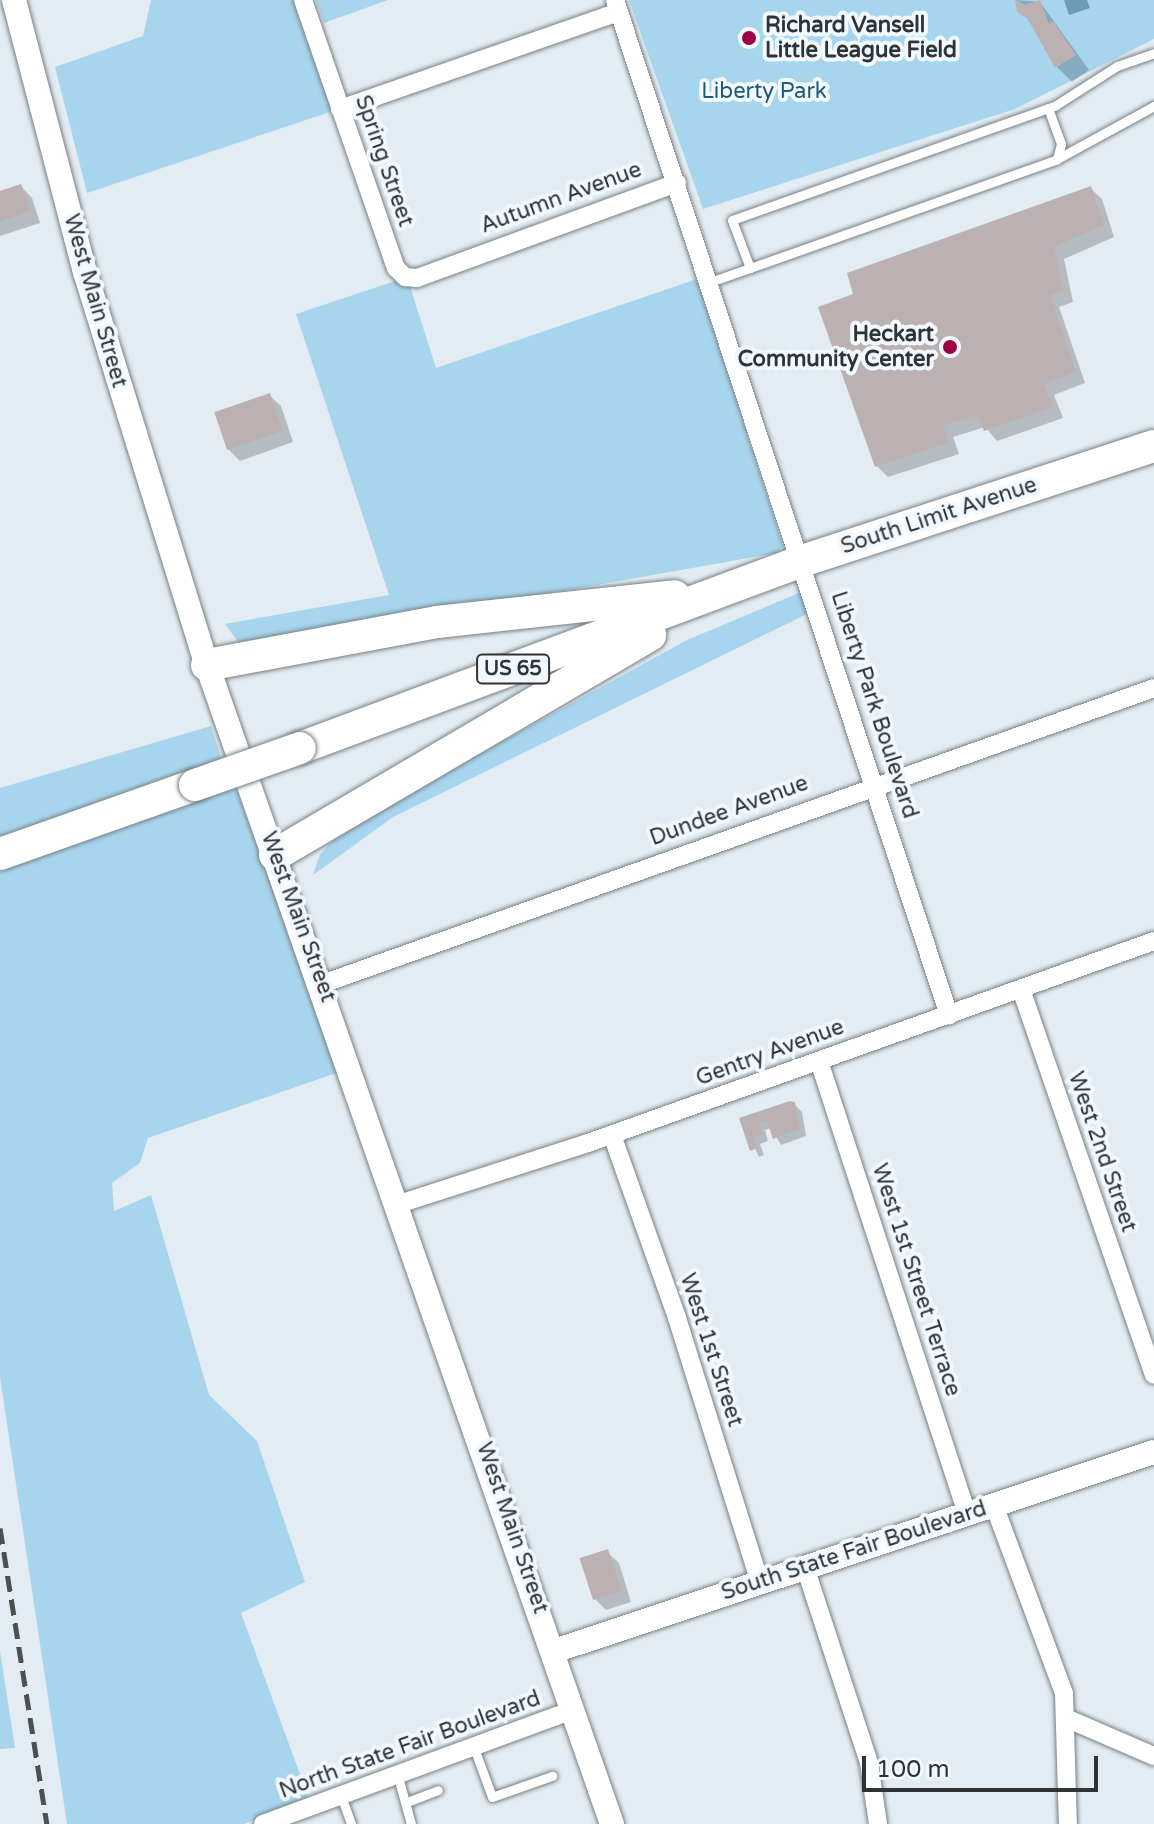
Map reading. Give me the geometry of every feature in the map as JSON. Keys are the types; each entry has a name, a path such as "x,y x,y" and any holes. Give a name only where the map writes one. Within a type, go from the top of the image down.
{"highway":[{"name":"South Limit Avenue","path":"726,591 802,561 1154,446"},
{"path":"207,665 437,622 726,591"},
{"path":"275,855 726,591"},
{"name":"US 65","path":"8,851 300,748 726,591"}],"main road":[{"name":"West Main Street","path":"14,0 85,272 207,665 399,1204 612,1824"},
{"name":"South State Fair Boulevard","path":"554,1651 1154,1452"}],"street":[{"name":"Spring Street","path":"303,0 399,273 417,278 462,260"},
{"path":"340,109 617,6"},
{"name":"Liberty Park Boulevard","path":"617,6 949,1015"},
{"name":"Autumn Avenue","path":"462,260 677,183"},
{"name":"Dundee Avenue","path":"322,984 875,784 1154,688"},
{"name":"Gentry Avenue","path":"399,1204 612,1135 1154,941"},
{"name":"West 2nd Street","path":"1021,989 1154,1375"},
{"name":"West 1st Street Terrace","path":"819,1061 967,1514"},
{"name":"West 1st Street","path":"612,1135 677,1318 760,1583"},
{"path":"994,1505 1051,1651 1064,1693 1068,1824"},
{"path":"805,1567 869,1763 878,1824"},
{"name":"North State Fair Boulevard","path":"263,1824 398,1777 573,1710"},
{"path":"1066,1718 1154,1756"}],"lane":[{"path":"750,268 732,220 1048,108 1117,66 1154,53"},
{"path":"710,282 1057,159 1154,106"},
{"path":"1048,108 1061,144 1057,159"},
{"path":"474,1748 492,1797 552,1776"},
{"path":"398,1777 411,1824"},
{"path":"407,1802 438,1790"},
{"path":"341,1796 351,1824"}],"green space":[{"path":"151,0 299,0 336,110 87,193 55,67 143,36"},
{"path":"316,0 388,0 324,23"},
{"name":"Liberty Park","path":"629,0 1154,0 1154,39 1015,109 703,209"},
{"path":"407,277 436,368 697,279 783,546 777,553 259,645 239,643 225,624 389,595 296,314"},
{"path":"799,593 813,611 393,817 313,875 320,854 346,827 687,640"},
{"path":"211,726 222,760 0,838 0,788"},
{"path":"235,786 342,1071 148,1138 140,1163 112,1183 114,1211 151,1195 209,1395 257,1441 305,1582 241,1613 309,1799 244,1824 67,1824 0,1377 0,870"},
{"path":"0,1651 15,1748 0,1749"}],"shaded area":[{"path":"1064,0 1087,0 1090,8 1069,15"}],"building":[{"path":"1015,0 1026,5 1040,0 1049,24 1053,21 1076,55 1055,68 1028,19 1017,12"},
{"path":"21,184 31,211 0,222 0,191"},
{"name":"Heckart Community Center","path":"1091,186 1104,225 1054,247 1063,291 1050,295 1076,372 1044,384 1053,407 984,431 977,415 943,426 949,443 875,467 818,307 853,294 847,273"},
{"path":"270,393 283,431 227,450 214,412"},
{"path":"795,1102 800,1129 773,1139 767,1121 759,1123 762,1134 754,1137 758,1148 750,1151 739,1118"},
{"path":"608,1549 622,1591 593,1600 579,1558"}],"railway":[{"path":"0,1528 47,1824"}],"place":[{"name":"Richard Vansell Little League Field","path":"749,38"},
{"name":"Heckart Community Center","path":"950,347"}]}
